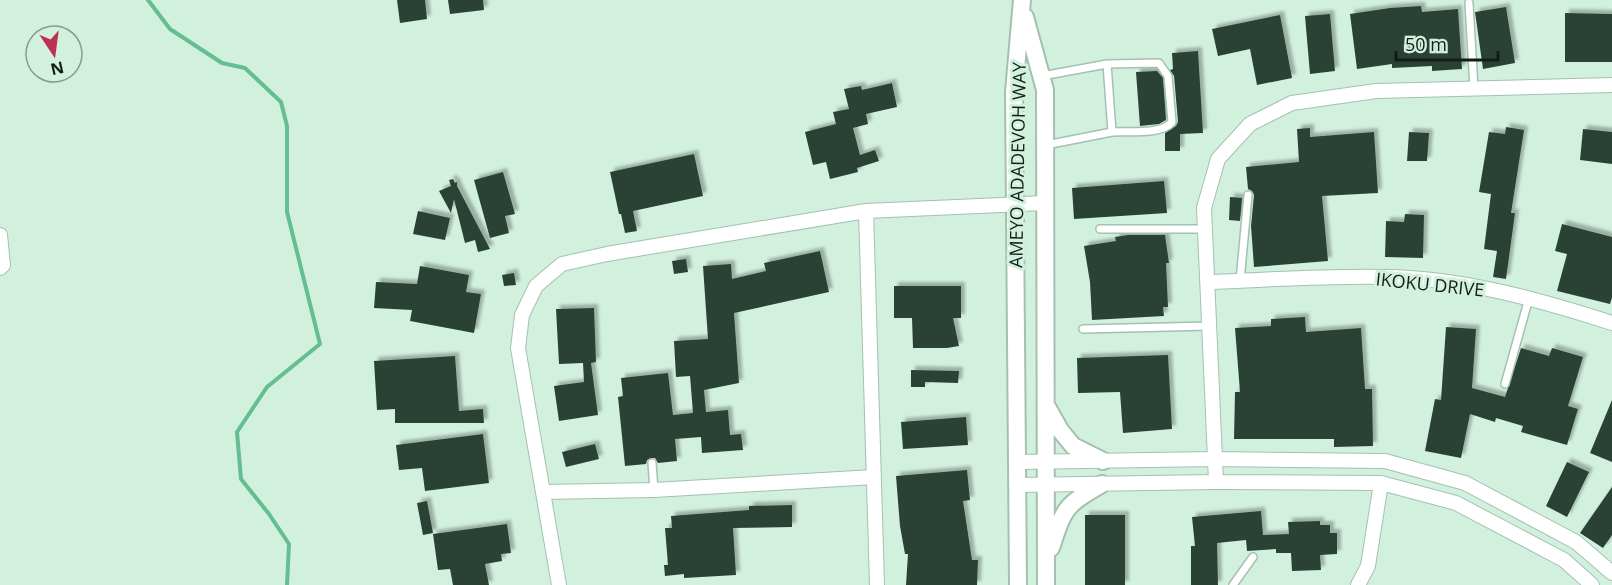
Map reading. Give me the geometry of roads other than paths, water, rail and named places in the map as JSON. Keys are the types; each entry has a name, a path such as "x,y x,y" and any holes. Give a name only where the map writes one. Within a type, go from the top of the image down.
{"street":[{"name":"AMEYO ADADEVOH WAY","path":"1022,2 1044,90 1046,585"},
{"name":"AMEYO ADADEVOH WAY","path":"1018,585 1014,92 1022,2"},
{"path":"1216,482 1204,208 1218,159 1250,124 1292,102 1376,91 1612,85"},
{"path":"559,585 518,348 522,315 536,286 562,264 595,256 866,211 1045,203"},
{"path":"866,211 876,585"},
{"path":"0,236 3,265 0,268"},
{"name":"IKOKU DRIVE","path":"1208,282 1390,277 1436,281 1529,298 1612,323"},
{"path":"1045,402 1060,430 1073,446 1103,461"},
{"path":"1017,462 1216,459 1385,461 1465,483 1576,542 1612,573"},
{"path":"543,492 654,490 874,477"},
{"path":"1017,485 1216,482 1381,483 1456,503 1564,560 1592,585"},
{"path":"1358,585 1368,566 1381,483"},
{"path":"1046,563 1062,514 1077,498 1102,484"}],"lane":[{"path":"1470,3 1474,89"},
{"path":"1042,76 1107,64 1159,63 1168,76 1172,122 1167,128 1160,130 1112,132 1045,146"},
{"path":"1107,64 1112,132"},
{"path":"1240,281 1248,195"},
{"path":"1100,229 1205,228"},
{"path":"1504,384 1529,298"},
{"path":"1083,329 1210,326"},
{"path":"652,464 654,490"},
{"path":"1233,585 1253,557"}],"waterway":[{"path":"148,0 170,29 222,63 245,68 281,102 287,126 287,212 320,344 267,387 237,432 241,479 289,544 287,585"}]}
